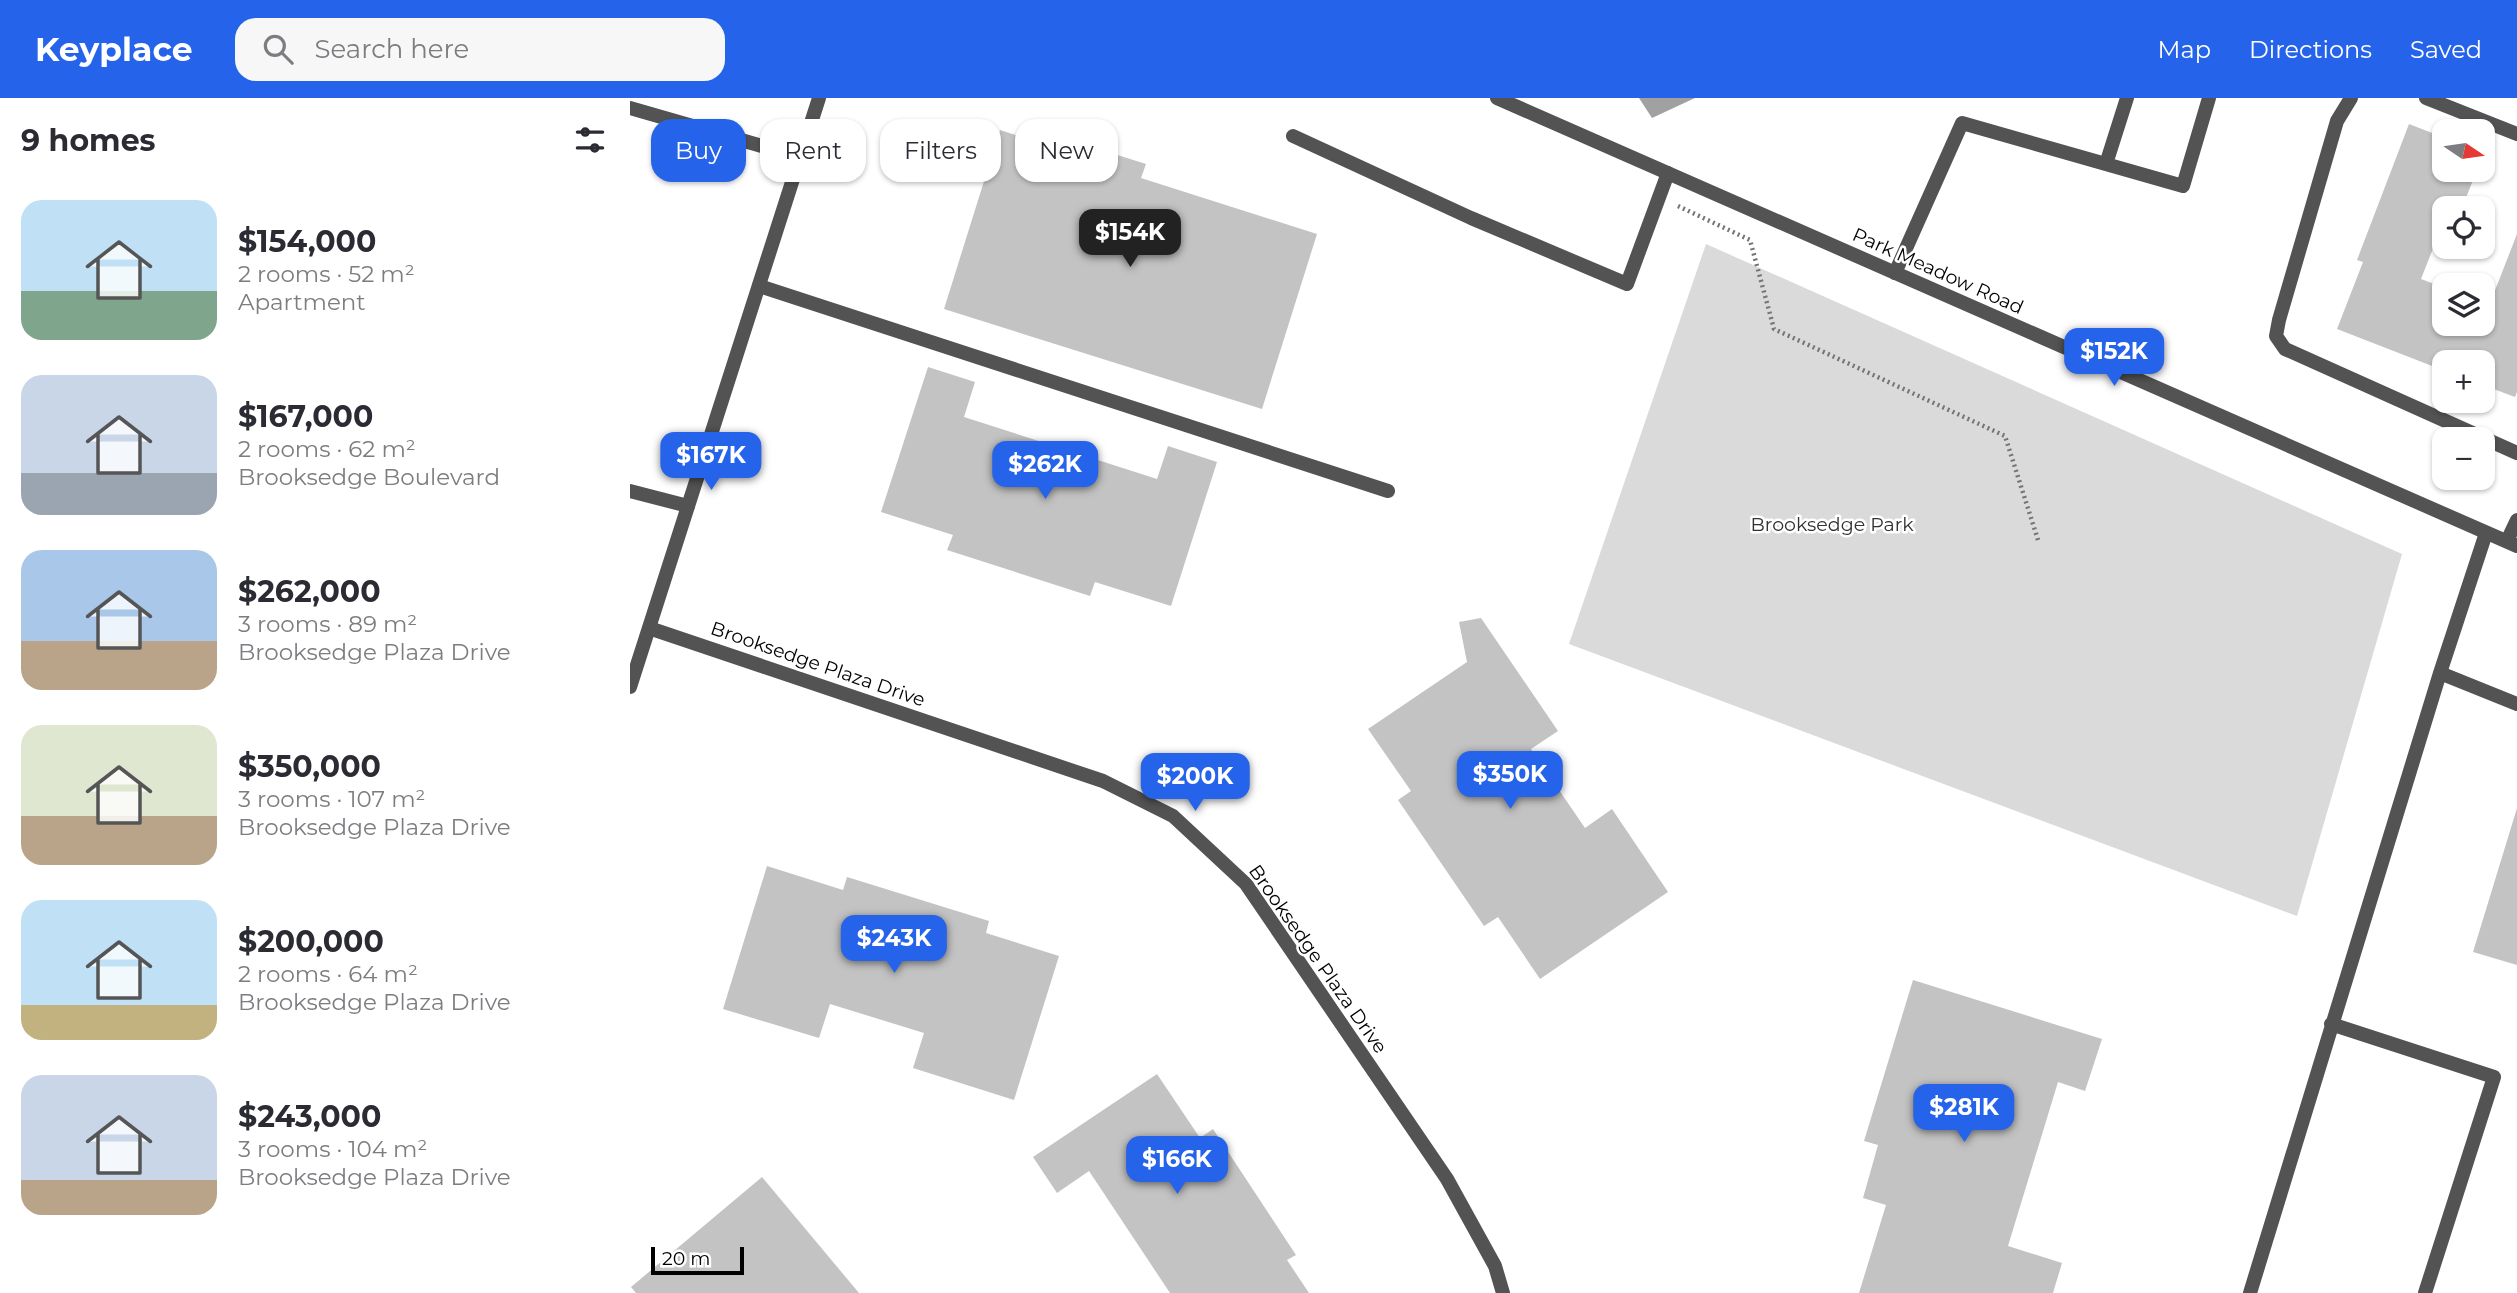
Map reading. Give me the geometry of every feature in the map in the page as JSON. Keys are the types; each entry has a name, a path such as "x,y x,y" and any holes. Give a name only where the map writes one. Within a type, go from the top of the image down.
{"street":[{"path":"812,119 819,98"},
{"name":"Park Meadow Road","path":"1497,98 2512,544"},
{"path":"2106,164 2127,98"},
{"path":"1895,272 1962,123 2183,187 2209,98"},
{"path":"2351,98 2337,121 2276,336 2285,349 2517,453"},
{"path":"2426,98 2517,134"},
{"path":"630,108 760,145"},
{"path":"1293,136 1471,218 1627,284 1668,173"},
{"path":"630,687 792,182"},
{"path":"759,286 1388,491"},
{"path":"630,491 688,506"},
{"path":"2512,544 2517,520"},
{"path":"2250,1293 2331,1024 2486,533"},
{"name":"Brooksedge Plaza Drive","path":"649,628 1092,777 1173,816 1246,884 1447,1179 1495,1266 1503,1293"},
{"path":"2440,673 2517,704"},
{"path":"2331,1024 2494,1077 2425,1293"}],"path":[{"path":"1659,197 1750,240 1774,329 2005,436 2039,542"}],"green space":[{"name":"Brooksedge Park","path":"1706,244 2402,554 2297,916 1569,644"}],"shaded area":[{"path":"1639,98 1695,98 1652,118"}],"building":[{"path":"2409,124 2432,133 2432,182 2472,182 2467,196 2432,196 2432,251 2421,279 2432,283 2432,336 2495,336 2495,290 2517,234 2515,397 2495,390 2495,350 2432,350 2432,366 2337,329 2363,262 2357,260"},
{"path":"1001,130 1015,135 1015,182 1118,182 1118,155 1146,164 1141,178 1317,234 1262,409 944,309 984,182 1001,182"},
{"path":"928,367 975,382 964,417 1157,479 1168,446 1217,462 1171,606 1095,582 1090,596 947,550 953,535 881,512"},
{"path":"1481,618 1558,731 1531,749 1585,828 1612,809 1668,892 1540,979 1498,917 1484,926 1398,800 1411,791 1368,729 1467,662 1459,622"},
{"path":"2517,808 2517,965 2473,952"},
{"path":"767,866 843,890 847,877 989,921 986,933 1059,956 1014,1100 913,1068 924,1033 830,1004 819,1038 723,1009"},
{"path":"1913,980 2102,1039 2085,1091 2058,1082 2008,1246 2062,1263 2053,1293 1859,1293 1886,1205 1863,1198 1878,1145 1864,1141"},
{"path":"1157,1074 1200,1138 1213,1129 1296,1255 1287,1260 1309,1293 1170,1293 1089,1171 1057,1193 1033,1157"},
{"path":"762,1177 859,1293 636,1293 631,1287"}]}
